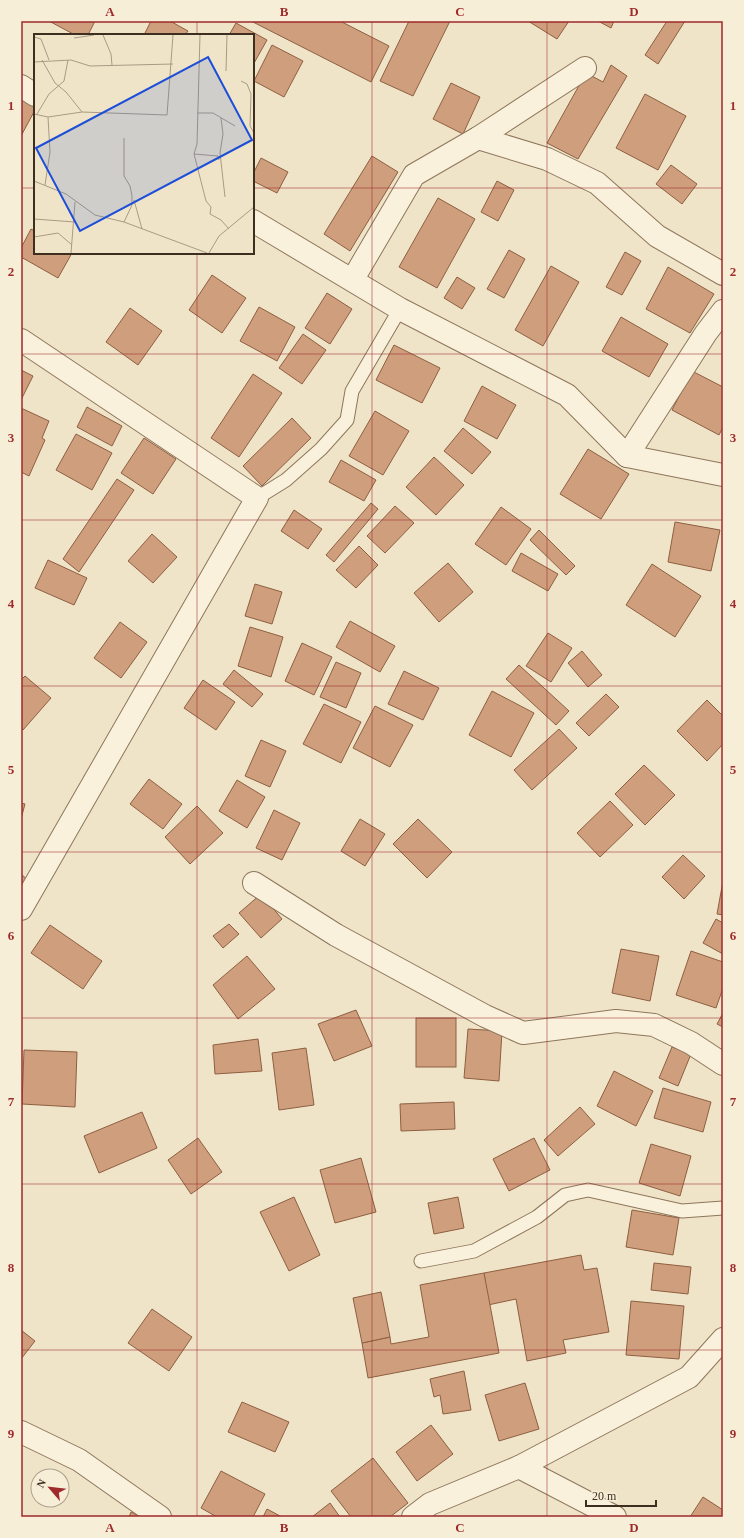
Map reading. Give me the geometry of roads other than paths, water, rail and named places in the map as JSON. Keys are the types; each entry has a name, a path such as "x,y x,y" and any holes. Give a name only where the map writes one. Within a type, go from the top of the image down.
{"street":[{"path":"353,279 414,174 478,138 585,68"},
{"path":"21,86 34,94"},
{"path":"478,138 547,159 597,183 657,236 723,274"},
{"path":"254,222 353,279 400,309 567,396 627,456 723,475"},
{"path":"627,456 706,333 723,311"},
{"path":"21,340 257,498 21,910"},
{"path":"254,883 336,935 485,1016 523,1033 616,1021 654,1025 691,1043 723,1064"},
{"path":"691,1043 723,1050"},
{"path":"413,1517 430,1504 519,1467 689,1378 723,1339"},
{"path":"21,1432 79,1460 160,1517"},
{"path":"519,1467 615,1517"}],"lane":[{"path":"257,498 286,480 321,449 347,420 352,391 400,309"},
{"path":"421,1261 474,1251 537,1217 565,1195 588,1190 682,1211 723,1208"}]}
